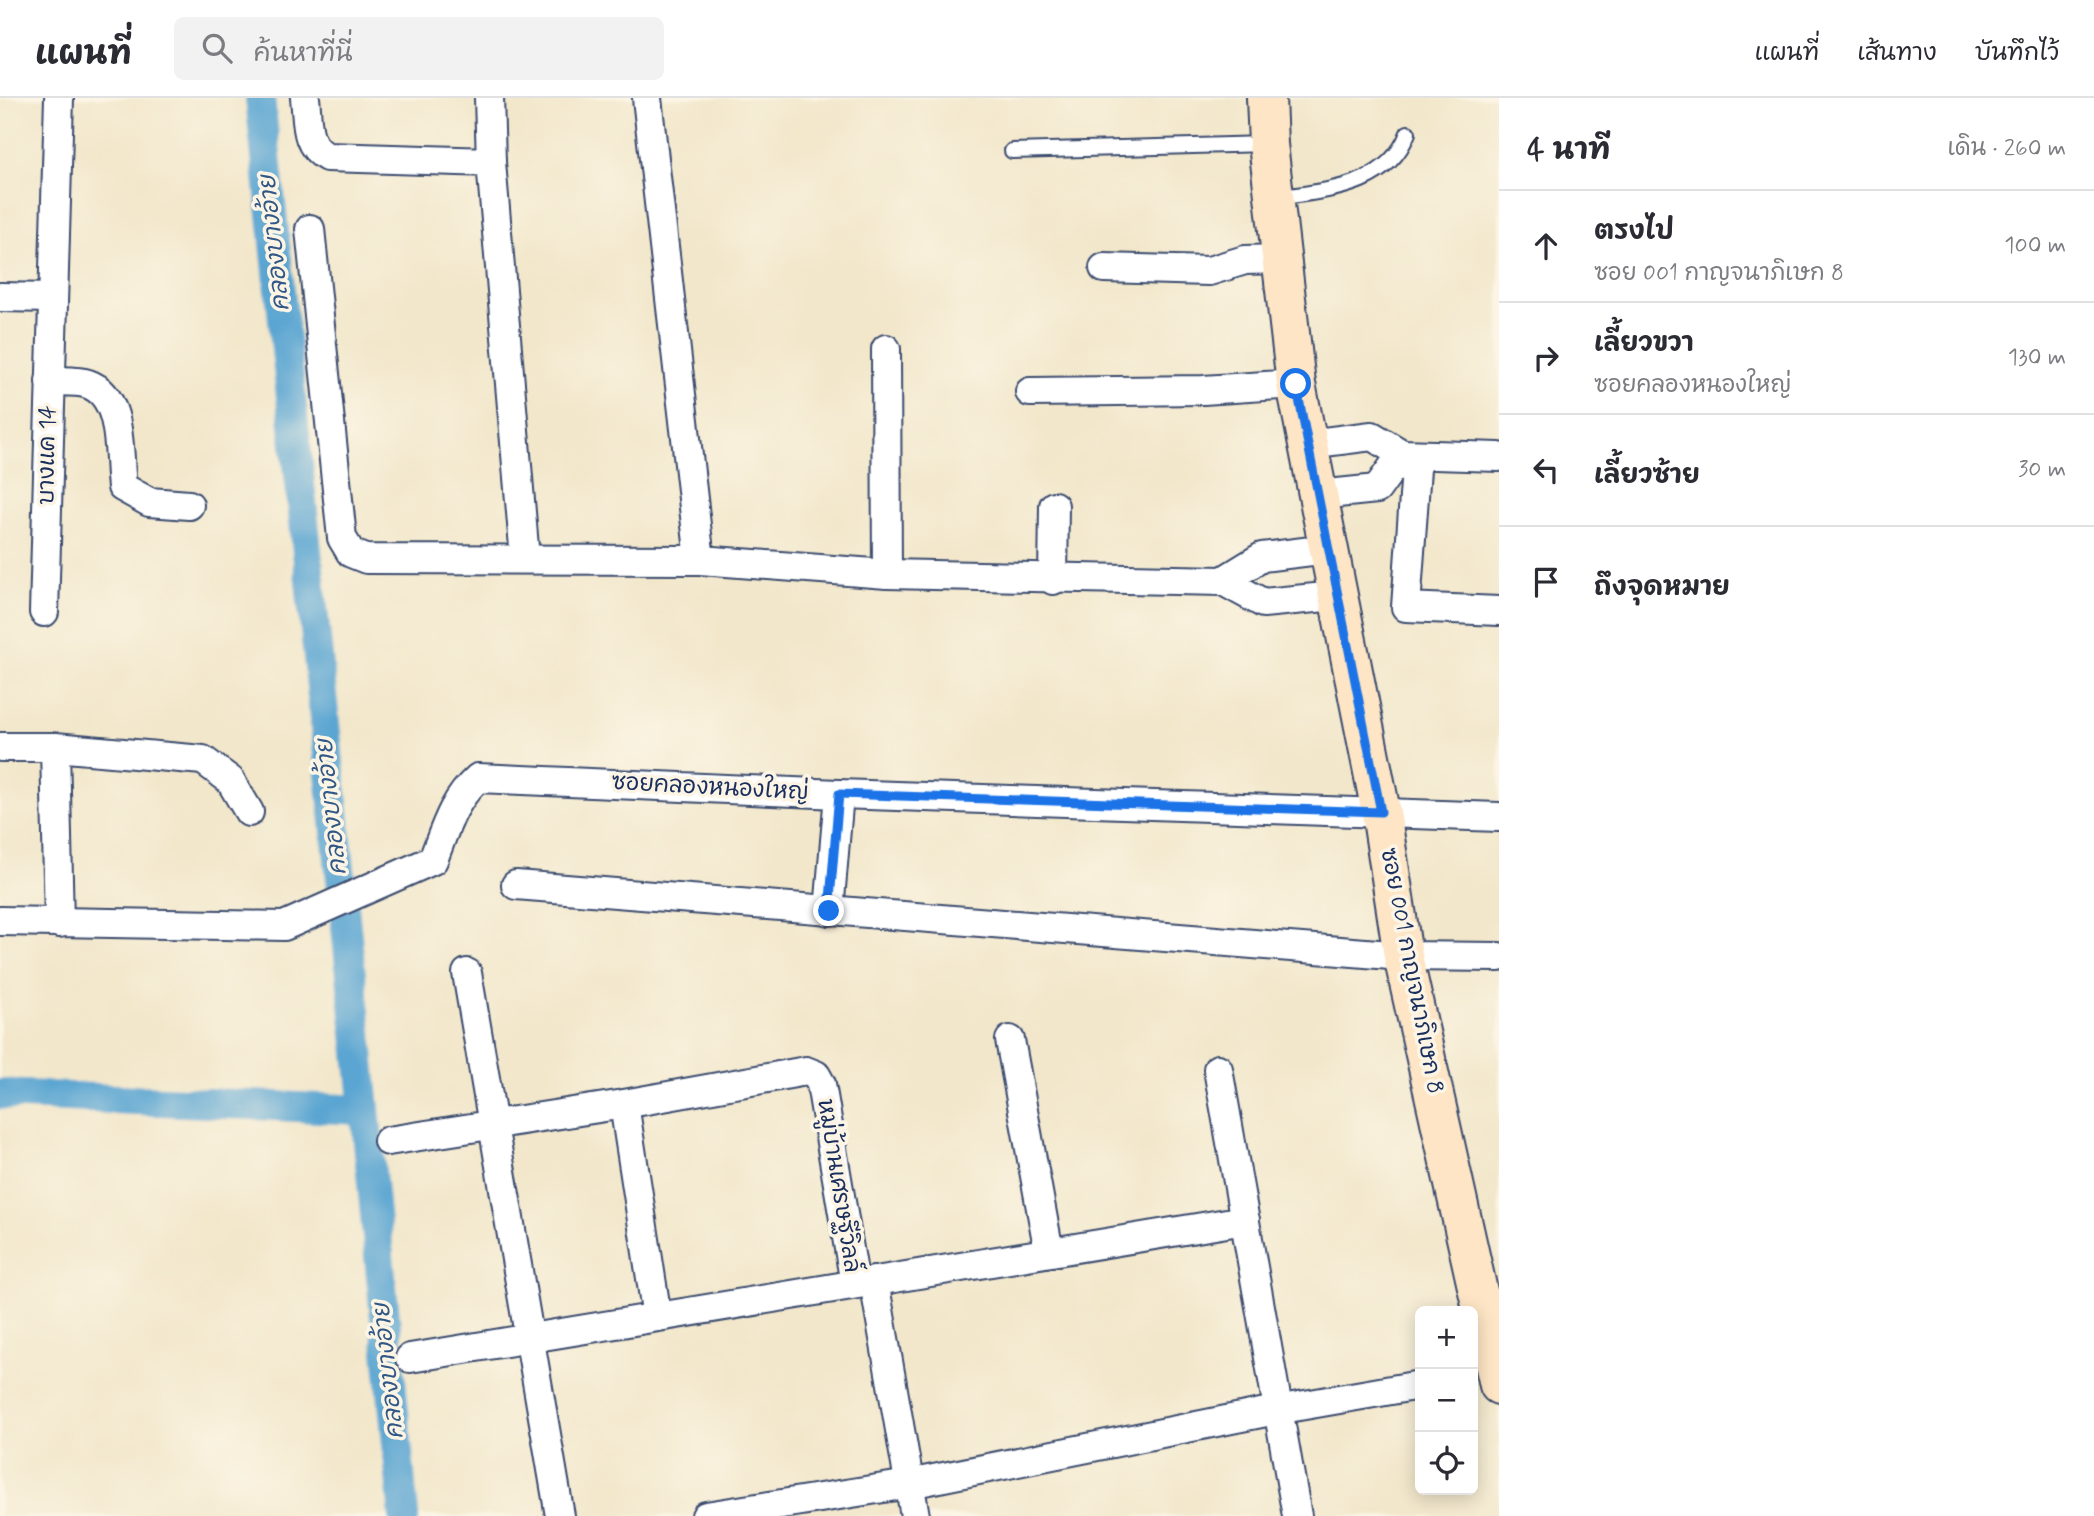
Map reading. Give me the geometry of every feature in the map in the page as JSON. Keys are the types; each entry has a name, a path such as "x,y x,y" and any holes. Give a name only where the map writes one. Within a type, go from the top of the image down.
{"street":[{"name":"บางแค 14","path":"44,612 59,98"},
{"path":"305,98 309,139 316,151 327,157 491,162"},
{"path":"489,98 491,162 525,559"},
{"path":"647,98 700,561"},
{"name":"ซอย 001 กาญจนาภิเษก 8","path":"1266,98 1268,144 1296,384 1381,812 1403,956 1489,1375"},
{"path":"310,229 342,538 351,553 366,559 700,561 887,574 1223,582 1263,603 1336,596"},
{"path":"1104,268 1209,271 1245,260 1283,259"},
{"path":"0,297 52,298"},
{"path":"886,349 887,574"},
{"path":"50,381 87,384 104,393 113,410 122,487 149,502 189,505"},
{"path":"1030,393 1203,390 1296,384"},
{"path":"1308,444 1372,436 1410,455 1499,457"},
{"path":"1318,495 1377,489 1410,455"},
{"path":"1410,455 1406,607 1499,611"},
{"path":"1053,580 1054,506"},
{"path":"1223,582 1262,557 1328,548"},
{"path":"0,747 55,747 202,760 230,780 249,813"},
{"path":"0,921 59,923 55,747"},
{"name":"ซอยคลองหนองใหญ่","path":"59,923 284,926 378,887 433,860 453,808 463,792 478,778 839,794 1499,817"},
{"path":"829,911 839,794"},
{"path":"516,885 1403,956 1499,957"},
{"path":"467,973 560,1516"},
{"path":"1010,1040 1049,1252"},
{"path":"1218,1069 1276,1410 1297,1516"},
{"name":"หมู่บ้านเศรษฐีวิลล์","path":"388,1142 806,1071 816,1075 821,1084 915,1516"},
{"path":"624,1104 657,1317"},
{"name":"หมู่บ้านเศรษฐีวิลล์","path":"410,1358 1245,1220"},
{"path":"706,1516 909,1485 1276,1410 1415,1386"}],"lane":[{"path":"1275,198 1343,187 1363,180 1384,169 1402,148 1408,133"},
{"path":"1012,151 1268,144"}],"waterway":[{"name":"คลองบางอ้าย","path":"260,98 365,1110 404,1516"},
{"path":"0,1094 365,1110"}],"route":[{"path":"829,911 839,794 1381,812 1296,384"}]}
